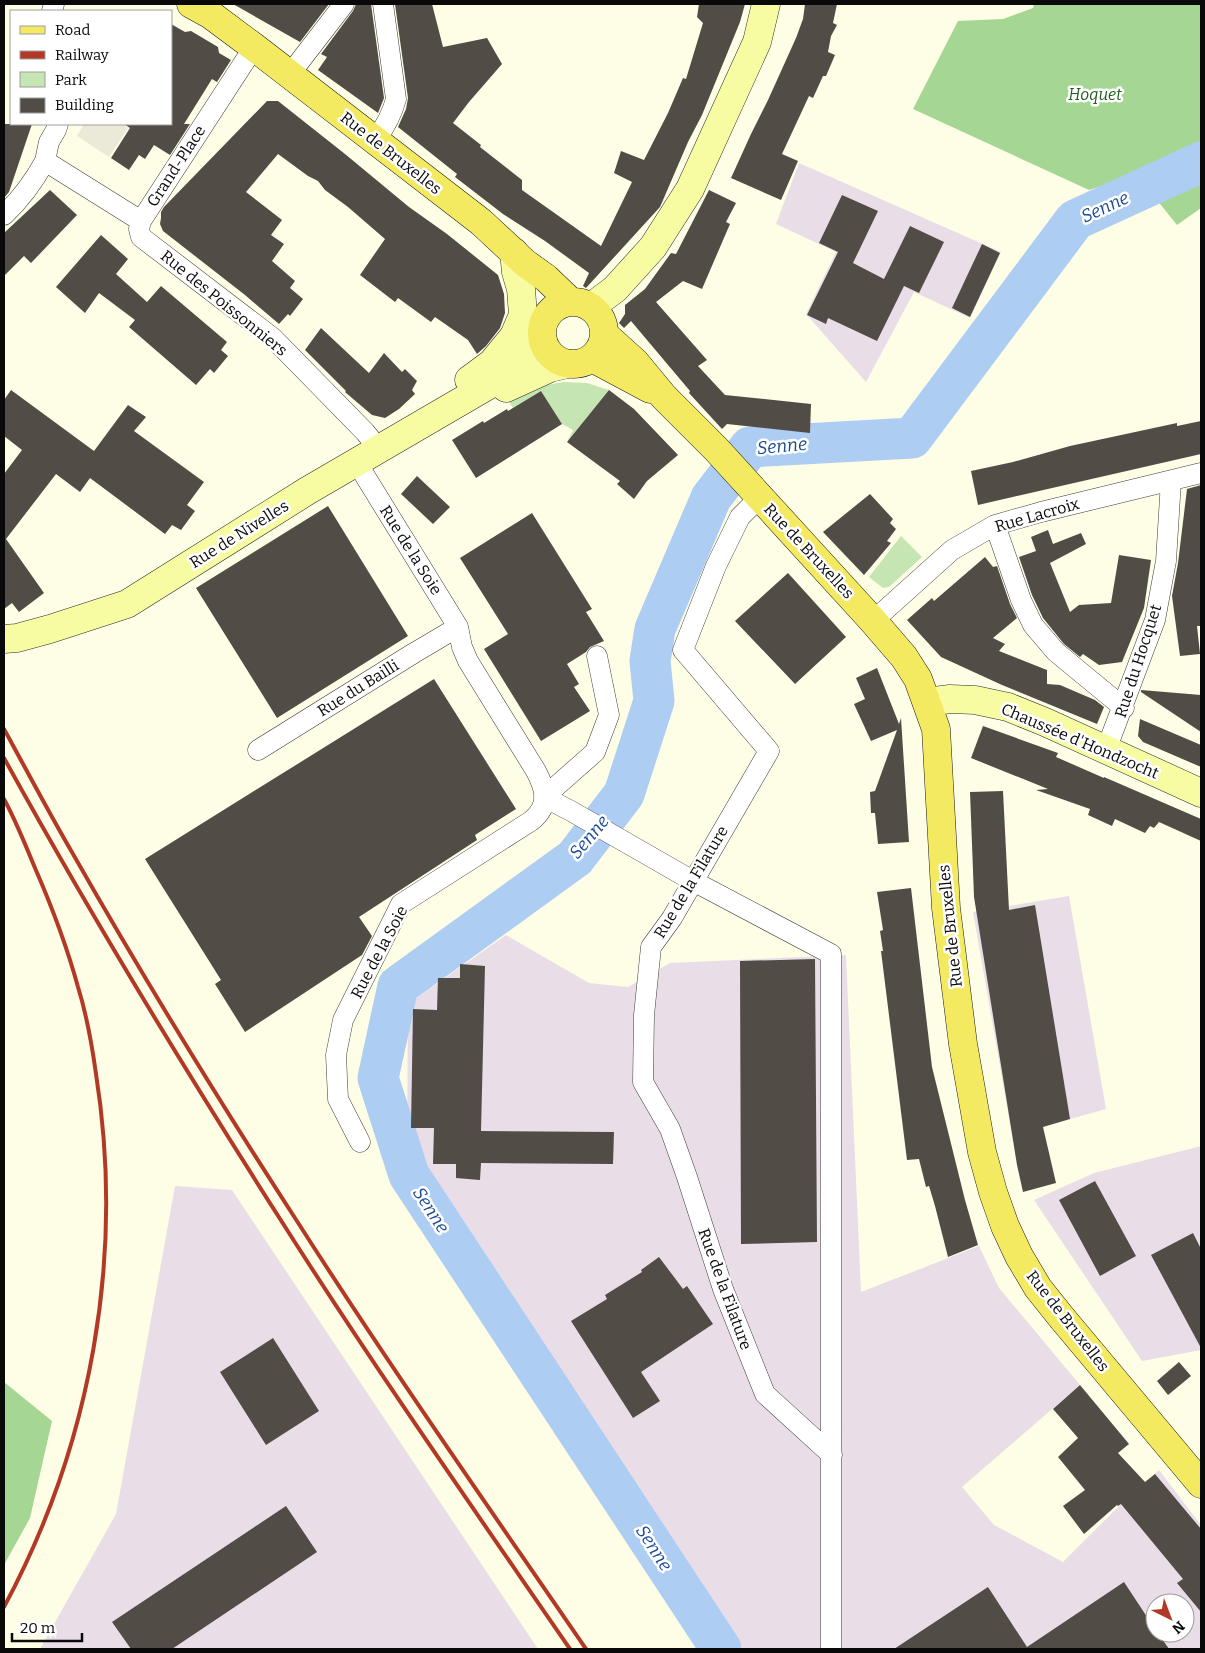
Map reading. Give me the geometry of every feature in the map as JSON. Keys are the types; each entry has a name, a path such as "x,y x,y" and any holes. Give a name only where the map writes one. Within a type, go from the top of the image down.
{"main road":[{"path":"191,4 211,15 254,47"},
{"path":"582,329 653,247 690,189 757,42 766,4"},
{"name":"Rue de Bruxelles","path":"254,47 481,222 520,257 582,329 664,397 716,449 904,657 918,679 936,729 946,908 963,1044 982,1152 1005,1226 1019,1256 1038,1288 1201,1484"},
{"path":"464,400 467,381 492,362 514,336 522,315 521,289 516,272 520,257"},
{"name":"Rue de Nivelles","path":"4,639 17,638 50,629 127,604 291,502 464,400 520,364 543,342 543,322 582,329 550,368 498,391 464,400"},
{"name":"Chaussée d'Hondzocht","path":"927,702 950,699 975,700 1008,707 1201,793"}],"street":[{"path":"290,74 344,4"},
{"path":"375,141 393,112 396,98 383,4"},
{"name":"Grand-Place","path":"45,161 140,221 254,47"},
{"path":"4,215 19,201 33,183 45,161 49,142 58,125"},
{"name":"Rue des Poissonniers","path":"140,221 141,237 273,338 365,432 368,456"},
{"name":"Rue de la Soie","path":"360,1142 338,1099 336,1055 343,1020 401,904 531,822 541,810 544,797 544,786 536,771 468,661 462,648 458,626 368,456"},
{"name":"Rue Lacroix","path":"873,621 952,550 995,525 1201,473"},
{"name":"Rue du Hocquet","path":"1106,750 1124,708 1155,620 1166,561 1171,481"},
{"name":"Rue de la Filature","path":"756,493 740,517 716,566 682,650 769,751 672,918 651,947 644,1015 643,1082 670,1129 722,1289 765,1394 832,1455"},
{"path":"995,525 1021,600 1032,624 1056,652 1124,708"},
{"name":"Rue du Bailli","path":"258,750 458,626"},
{"name":"Rue de la Soie","path":"544,797 596,752 609,715 597,656"},
{"path":"544,797 693,881 831,954 831,1649"}],"shaded area":[{"path":"83,125 124,125 128,128 109,157 77,136"},
{"path":"799,163 1001,252 970,318 914,292 866,382 806,314 836,252 776,224"},
{"path":"1069,896 1106,1109 1012,1135 973,912"},
{"path":"506,935 589,983 628,987 670,963 846,955 861,1292 979,1246 999,1288 1080,1385 962,1487 994,1525 1063,1562 1121,1504 1159,1470 1201,1525 1201,1649 743,1649 407,1138 408,1004"},
{"path":"1201,1146 1201,1350 1142,1361 1034,1200 1094,1173"},
{"path":"175,1186 232,1190 538,1649 40,1649 116,1514"}],"green space":[{"name":"Hoquet","path":"1034,4 1201,4 1201,208 1177,225 1137,175 1089,190 913,109 958,21 1003,19 1033,8"},
{"path":"564,382 587,383 609,390 567,442 573,430 562,424 541,391 513,408 507,399 540,386"},
{"path":"901,536 922,557 889,587 883,588 869,577"},
{"path":"4,1382 52,1421 30,1518 4,1565"}],"building":[{"path":"233,4 329,4 300,42"},
{"path":"356,4 371,4 384,98 378,113 318,70 327,57 321,54 353,11"},
{"path":"395,4 432,4 443,47 487,38 502,64 453,123 522,180 522,190 601,246 632,182 614,173 621,151 644,160 683,78 686,79 703,23 697,17 699,4 745,4 740,22 702,115 688,142 660,207 586,288 583,286 589,273 503,214 455,177 457,174 398,127 406,109 408,98"},
{"path":"805,4 837,4 833,23 837,25 831,36 828,52 835,55 826,76 823,76 813,98 809,96 782,154 798,161 781,200 731,178 796,38 803,19"},
{"path":"172,25 185,32 191,31 218,47 219,53 231,60 217,82 212,79 184,124 190,124 170,155 154,145 145,159 139,155 129,170 111,158 130,128 126,125 172,125"},
{"path":"267,101 278,101 409,207 447,234 498,275 504,294 505,313 500,328 477,354 468,340 435,317 431,322 398,298 395,302 360,275 385,239 325,190 318,181 278,154 246,192 282,220 271,235 284,244 272,261 295,281 290,288 303,299 290,316 288,314 279,324 163,231 160,224 161,212 164,207"},
{"path":"4,124 32,125 9,192 4,198"},
{"path":"50,190 77,215 31,263 24,256 4,276 4,233"},
{"path":"709,190 736,203 726,222 730,224 702,289 683,281 656,302 707,360 698,366 725,395 811,404 810,433 727,424 722,429 689,393 690,391 631,321 624,328 619,323 625,314 625,305 645,289 671,253 676,254"},
{"path":"842,195 878,211 853,263 884,279 910,226 944,242 919,293 904,286 877,341 828,318 826,324 807,315 838,252 819,243"},
{"path":"101,235 128,259 116,274 147,302 161,286 227,342 221,350 228,356 214,373 210,369 196,385 129,327 135,320 99,293 85,313 56,287"},
{"path":"982,244 1000,253 970,317 952,308"},
{"path":"321,328 369,373 384,353 402,372 405,369 417,381 412,390 415,394 399,409 385,418 372,415 345,392 305,350"},
{"path":"11,390 94,451 128,405 146,417 134,431 204,482 187,505 195,511 181,530 172,525 165,534 90,478 80,492 56,474 6,539 44,593 19,612 12,603 4,609 4,474 22,450 4,436 4,400"},
{"path":"609,390 634,409 678,455 647,481 634,499 617,484 620,481 567,442"},
{"path":"541,391 562,424 476,478 452,440 483,421 484,423 507,409 508,411"},
{"path":"1201,421 1201,454 978,505 971,471 1013,462 1070,446 1177,423 1177,426"},
{"path":"417,476 450,507 433,524 401,494"},
{"path":"1201,485 1201,626 1197,626 1200,654 1180,656 1172,596 1187,489"},
{"path":"870,494 893,519 890,523 896,529 887,541 891,543 864,575 823,532"},
{"path":"328,506 408,636 277,718 196,588"},
{"path":"532,513 592,609 586,612 604,641 590,647 586,652 567,664 579,684 574,687 590,711 541,741 484,649 508,634 460,558"},
{"path":"1048,530 1053,544 1081,533 1086,544 1050,563 1070,612 1079,605 1111,603 1119,555 1151,560 1144,608 1122,662 1099,665 1083,654 1080,657 1064,644 1043,618 1032,595 1019,557 1036,551 1031,537"},
{"path":"985,557 993,567 997,566 1010,604 1017,618 993,638 1005,644 999,651 1047,670 1047,684 1060,685 1095,700 1104,707 1097,724 1002,685 941,657 907,620 932,598 934,601"},
{"path":"788,573 846,637 795,684 735,621"},
{"path":"877,668 899,724 901,718 909,842 878,844 875,813 871,813 870,792 875,791 897,730 871,741 854,704 865,699 856,678"},
{"path":"434,679 516,809 475,835 477,840 359,917 372,936 362,955 245,1032 215,984 221,980 145,859"},
{"path":"1141,690 1201,695 1201,732 1141,692"},
{"path":"1140,719 1201,745 1201,767 1143,742 1138,736"},
{"path":"983,726 1058,753 1056,757 1201,819 1201,841 1159,822 1154,828 1150,826 1145,833 1115,819 1112,826 1088,815 1090,809 1036,790 1048,789 971,758"},
{"path":"1003,791 1009,910 1035,905 1070,1119 1043,1127 1056,1183 1023,1192 974,897 970,792"},
{"path":"911,888 932,1067 978,1245 948,1257 935,1206 929,1186 926,1187 919,1159 907,1160 881,951 883,951 880,931 883,930 877,892"},
{"path":"815,959 817,1242 741,1244 740,961"},
{"path":"460,964 485,966 481,1131 614,1132 613,1164 481,1163 480,1180 456,1178 456,1164 433,1164 434,1128 411,1128 413,1009 437,1010 438,978 460,978"},
{"path":"1095,1181 1136,1256 1100,1276 1059,1200"},
{"path":"1193,1233 1201,1249 1201,1348 1151,1255"},
{"path":"659,1257 683,1289 687,1286 713,1324 641,1372 660,1401 633,1418 571,1321 607,1299 605,1295 642,1272 641,1270"},
{"path":"273,1338 319,1411 266,1445 220,1372"},
{"path":"1179,1362 1191,1376 1168,1395 1157,1381"},
{"path":"1080,1385 1129,1444 1118,1453 1145,1482 1155,1474 1201,1529 1201,1612 1195,1605 1195,1593 1185,1593 1177,1583 1183,1579 1121,1504 1117,1505 1084,1534 1063,1506 1085,1490 1058,1457 1078,1438 1053,1409"},
{"path":"286,1506 317,1552 172,1649 131,1649 112,1622"},
{"path":"1124,1582 1145,1614 1145,1643 1165,1643 1169,1649 894,1649 988,1587 1027,1647"}],"waterway":[{"name":"Senne","path":"721,1649 409,1175 378,1078 398,986 575,858 624,794 654,701 650,661 655,629 711,498 750,447 912,438 1075,220 1201,162"}],"railway":[{"path":"4,729 99,900 238,1128 366,1327 586,1649"},
{"path":"4,758 70,876 139,992 282,1222 388,1384 570,1649"},
{"path":"4,799 53,912 69,957 84,1009 94,1063 104,1143 106,1212 103,1280 94,1348 79,1415 59,1481 34,1545 4,1607"}]}
